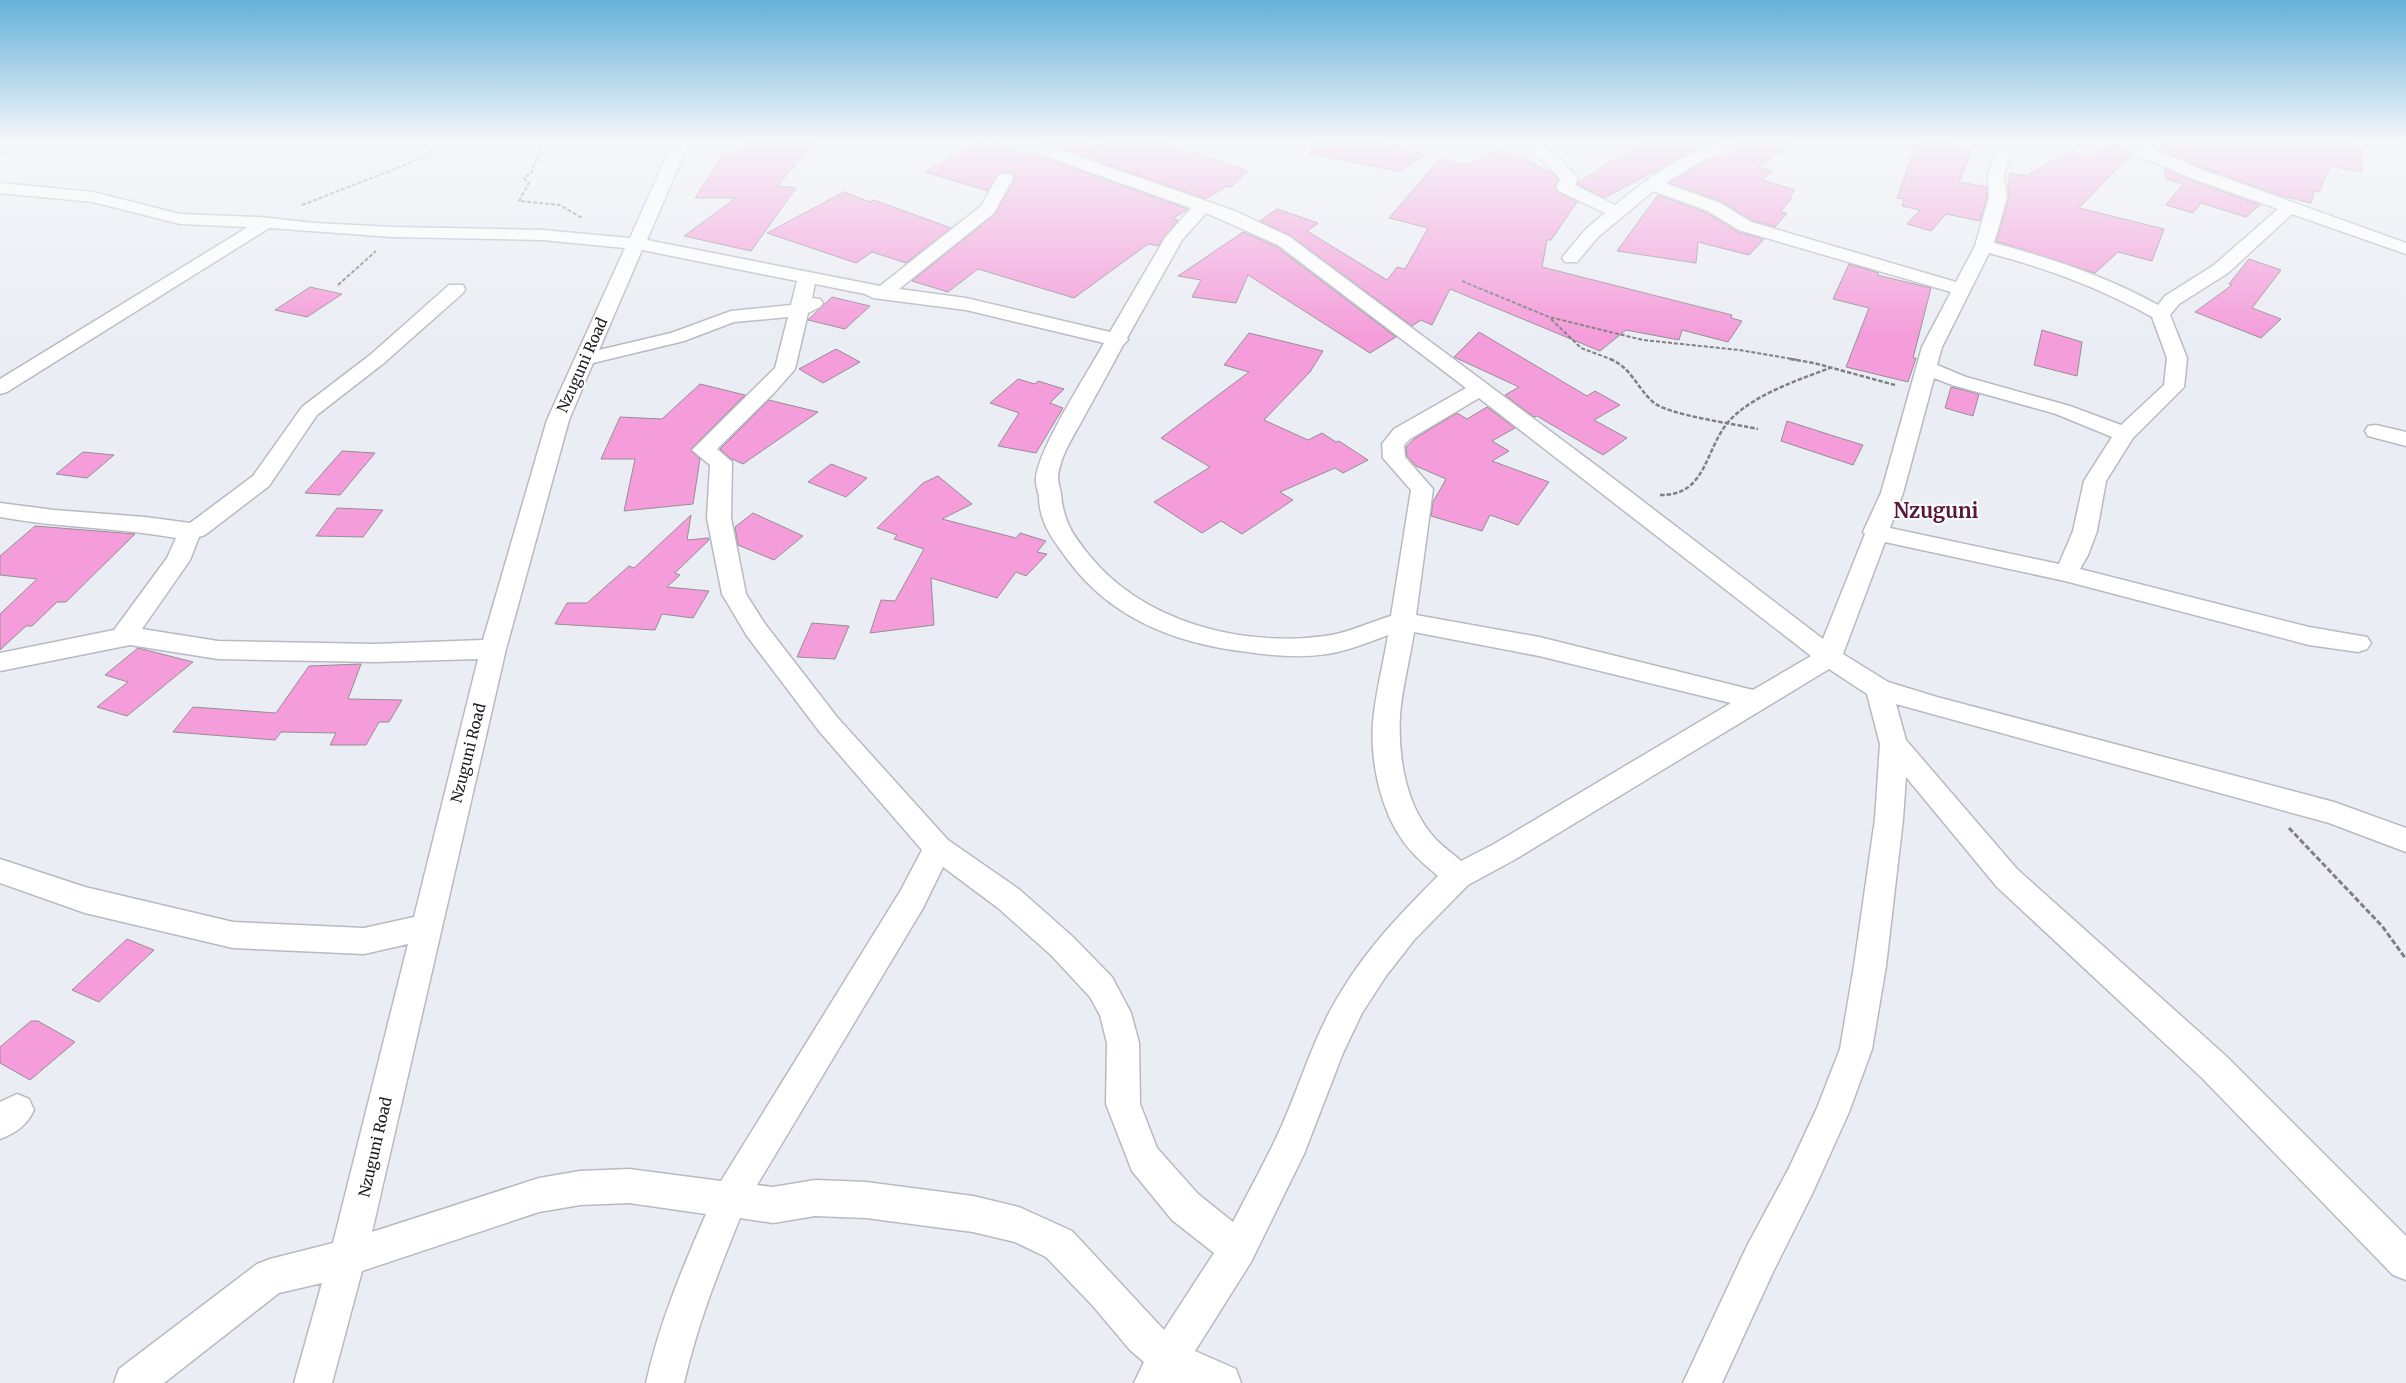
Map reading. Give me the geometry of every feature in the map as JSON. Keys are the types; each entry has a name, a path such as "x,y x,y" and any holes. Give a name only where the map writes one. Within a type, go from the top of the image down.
{"street":[{"path":"131,207 180,219 393,232 496,233 625,243 910,297 966,304 1118,340"},
{"name":"Nzuguni Road","path":"313,1383 361,1206 493,649 558,420 585,359 625,243 645,207"},
{"path":"585,359 677,337 731,317 799,310 830,295 885,291 989,207"},
{"path":"1202,207 1174,238 1060,441 1048,468 1046,486 1050,494 1048,504 1062,535 1098,582 1113,595 1154,620 1204,635 1254,644 1298,647 1328,645 1350,640 1402,621 1484,634 1755,700"},
{"path":"1204,207 1229,214 1284,241 1829,656 1879,689 1936,707 2334,813 2406,840"},
{"path":"1605,207 1618,213"},
{"path":"1571,258 1592,233 1625,207"},
{"path":"1709,207 1739,220 1745,226 1961,289"},
{"path":"1161,1371 1238,1249 1292,1142 1328,1050 1351,1003 1375,966 1403,931 1458,876 1504,852 1829,656 1875,532 1892,493 1932,347 1984,246 1995,207"},
{"path":"2284,207 2406,249"},
{"path":"2160,314 2172,300 2220,268 2288,208"},
{"path":"0,388 233,245 265,223"},
{"path":"1984,246 2025,257 2107,285 2160,314 2177,358 2174,387 2124,434 2096,481 2088,508 2085,531 2076,555 2065,573"},
{"path":"807,277 785,369 767,390 703,450 721,462 719,518 734,594 756,630 828,724 938,848 1009,899 1062,946 1101,987 1114,1013 1123,1042 1123,1104 1144,1159 1185,1207 1238,1249"},
{"path":"0,510 27,515 146,524 190,531 197,530 261,481 309,411 377,359 456,289"},
{"path":"1926,368 1959,381 2063,410 2124,434"},
{"path":"1458,876 1422,844 1404,817 1394,793 1388,753 1387,715 1422,489 1394,458 1393,444 1402,434 1480,389"},
{"path":"2376,431 2406,439"},
{"path":"123,637 178,560 190,531"},
{"path":"1875,532 2065,573 2309,636 2358,643"},
{"path":"0,662 18,660 123,637 150,638 190,647 218,650 375,653 493,649"},
{"path":"1702,1383 1760,1259 1801,1180 1832,1112 1856,1048 1870,966 1889,819 1894,744 1879,689"},
{"path":"1894,744 2008,878 2214,1067 2406,1262"},
{"path":"665,1383 672,1352 691,1292 730,1198 912,899 938,848"},
{"path":"0,871 85,900 233,935 364,941 426,927"},
{"path":"132,1383 270,1277 347,1258 539,1196 580,1188 629,1186 773,1205 815,1198 866,1200 973,1214 1019,1225 1058,1244 1106,1293 1143,1338 1161,1371"},
{"path":"1161,1371 1222,1383"}],"path":[{"path":"265,223 299,207"},
{"path":"568,207 625,243"},
{"path":"338,285 386,242 393,232"},
{"path":"1462,281 1549,318 1643,340 1739,350 1831,368 1920,391"},
{"path":"1549,318 1580,348 1618,362 1629,372 1654,403 1671,410 1729,421 1758,429"},
{"path":"1621,496 1676,494 1686,491 1699,474 1729,421 1754,404 1800,380 1831,368"},
{"path":"2254,791 2382,926 2406,959"}],"building":[{"path":"724,207 783,207 751,251 684,236"},
{"path":"817,207 892,207 951,228 906,263 872,252 856,263 767,233"},
{"path":"999,207 1181,207 1188,209 1172,219 1178,220 1158,246 1148,244 1074,298 978,269 948,292 912,281 995,214"},
{"path":"1399,207 1574,207 1551,240 1547,240 1542,267 1732,315 1731,318 1742,321 1728,342 1682,330 1679,340 1626,330 1600,351 1450,289 1432,325 1421,320 1412,326 1291,236 1260,221 1277,209 1318,223 1307,231 1387,280 1397,267 1405,269 1428,228 1389,218"},
{"path":"1650,207 1689,207 1707,213 1738,232 1764,239 1749,255 1698,242 1696,263 1617,251"},
{"path":"1730,207 1785,207 1780,212 1787,213 1775,227 1752,220"},
{"path":"1904,207 1984,207 1980,221 1946,214 1931,231 1907,224 1920,210"},
{"path":"2006,207 2080,207 2079,208 2164,229 2152,261 2118,252 2095,273 1996,241"},
{"path":"2171,207 2198,207 2193,213"},
{"path":"2212,207 2258,207 2246,217"},
{"path":"1243,232 1277,247 1396,337 1370,353 1248,275 1236,303 1192,297 1201,280 1178,276"},
{"path":"2249,259 2281,270 2252,308 2281,319 2261,338 2195,312 2232,285 2229,284"},
{"path":"1849,264 1879,273 1877,275 1931,288 1913,358 1916,358 1908,382 1846,367 1869,308 1833,299"},
{"path":"310,287 342,294 307,317 275,310"},
{"path":"832,297 870,306 845,329 808,320"},
{"path":"2042,330 2082,342 2077,376 2034,365"},
{"path":"1479,332 1587,396 1595,391 1620,405 1594,420 1627,438 1603,455 1537,416 1534,417 1505,395 1519,387 1454,357"},
{"path":"1249,333 1323,351 1310,372 1264,420 1308,440 1322,433 1336,442 1339,441 1368,460 1343,473 1335,468 1280,492 1293,500 1242,534 1221,521 1202,533 1154,502 1210,467 1161,438 1249,372 1224,365"},
{"path":"836,349 860,362 823,383 799,369"},
{"path":"1018,379 1035,384 1038,381 1064,389 1050,403 1063,408 1036,453 998,446 1019,413 990,403"},
{"path":"700,384 745,395 691,449 700,459 693,504 624,511 635,459 601,459 620,417 662,419"},
{"path":"1951,387 1979,394 1973,416 1945,408"},
{"path":"769,400 818,412 743,464 730,458 720,449"},
{"path":"1487,407 1515,428 1492,441 1509,451 1492,461 1549,482 1518,525 1490,515 1482,531 1431,516 1433,502 1446,479 1416,466 1407,456 1406,447 1414,439 1457,413 1467,419"},
{"path":"1787,421 1863,445 1853,465 1781,441"},
{"path":"342,451 375,453 340,495 305,493"},
{"path":"83,452 114,455 87,478 56,474"},
{"path":"831,464 867,478 846,497 808,482"},
{"path":"938,476 972,504 942,519 1016,538 1020,533 1046,541 1037,552 1047,554 1026,576 1016,572 997,598 931,578 934,625 870,633 881,600 895,601 924,549 894,539 897,535 877,528 923,483"},
{"path":"337,508 383,510 363,537 316,536"},
{"path":"753,513 803,536 774,560 738,545 735,527"},
{"path":"691,515 687,540 709,538 709,540 675,573 680,575 667,587 709,591 693,618 662,614 655,630 555,624 567,603 587,603 629,566 634,568"},
{"path":"35,526 135,534 66,602 57,602 32,626 26,626 0,650 0,614 37,579 0,575 0,556"},
{"path":"812,623 849,626 835,659 797,657"},
{"path":"138,648 193,662 127,716 97,707 128,682 105,675"},
{"path":"361,664 348,699 402,700 389,722 379,722 366,745 330,745 336,733 281,732 275,740 173,732 193,707 276,713 309,666"},
{"path":"127,939 154,950 99,1002 72,990"},
{"path":"31,1021 38,1021 75,1042 30,1080 0,1063 0,1047"}],"district":[{"name":"Nzuguni","path":"1936,510"}]}
